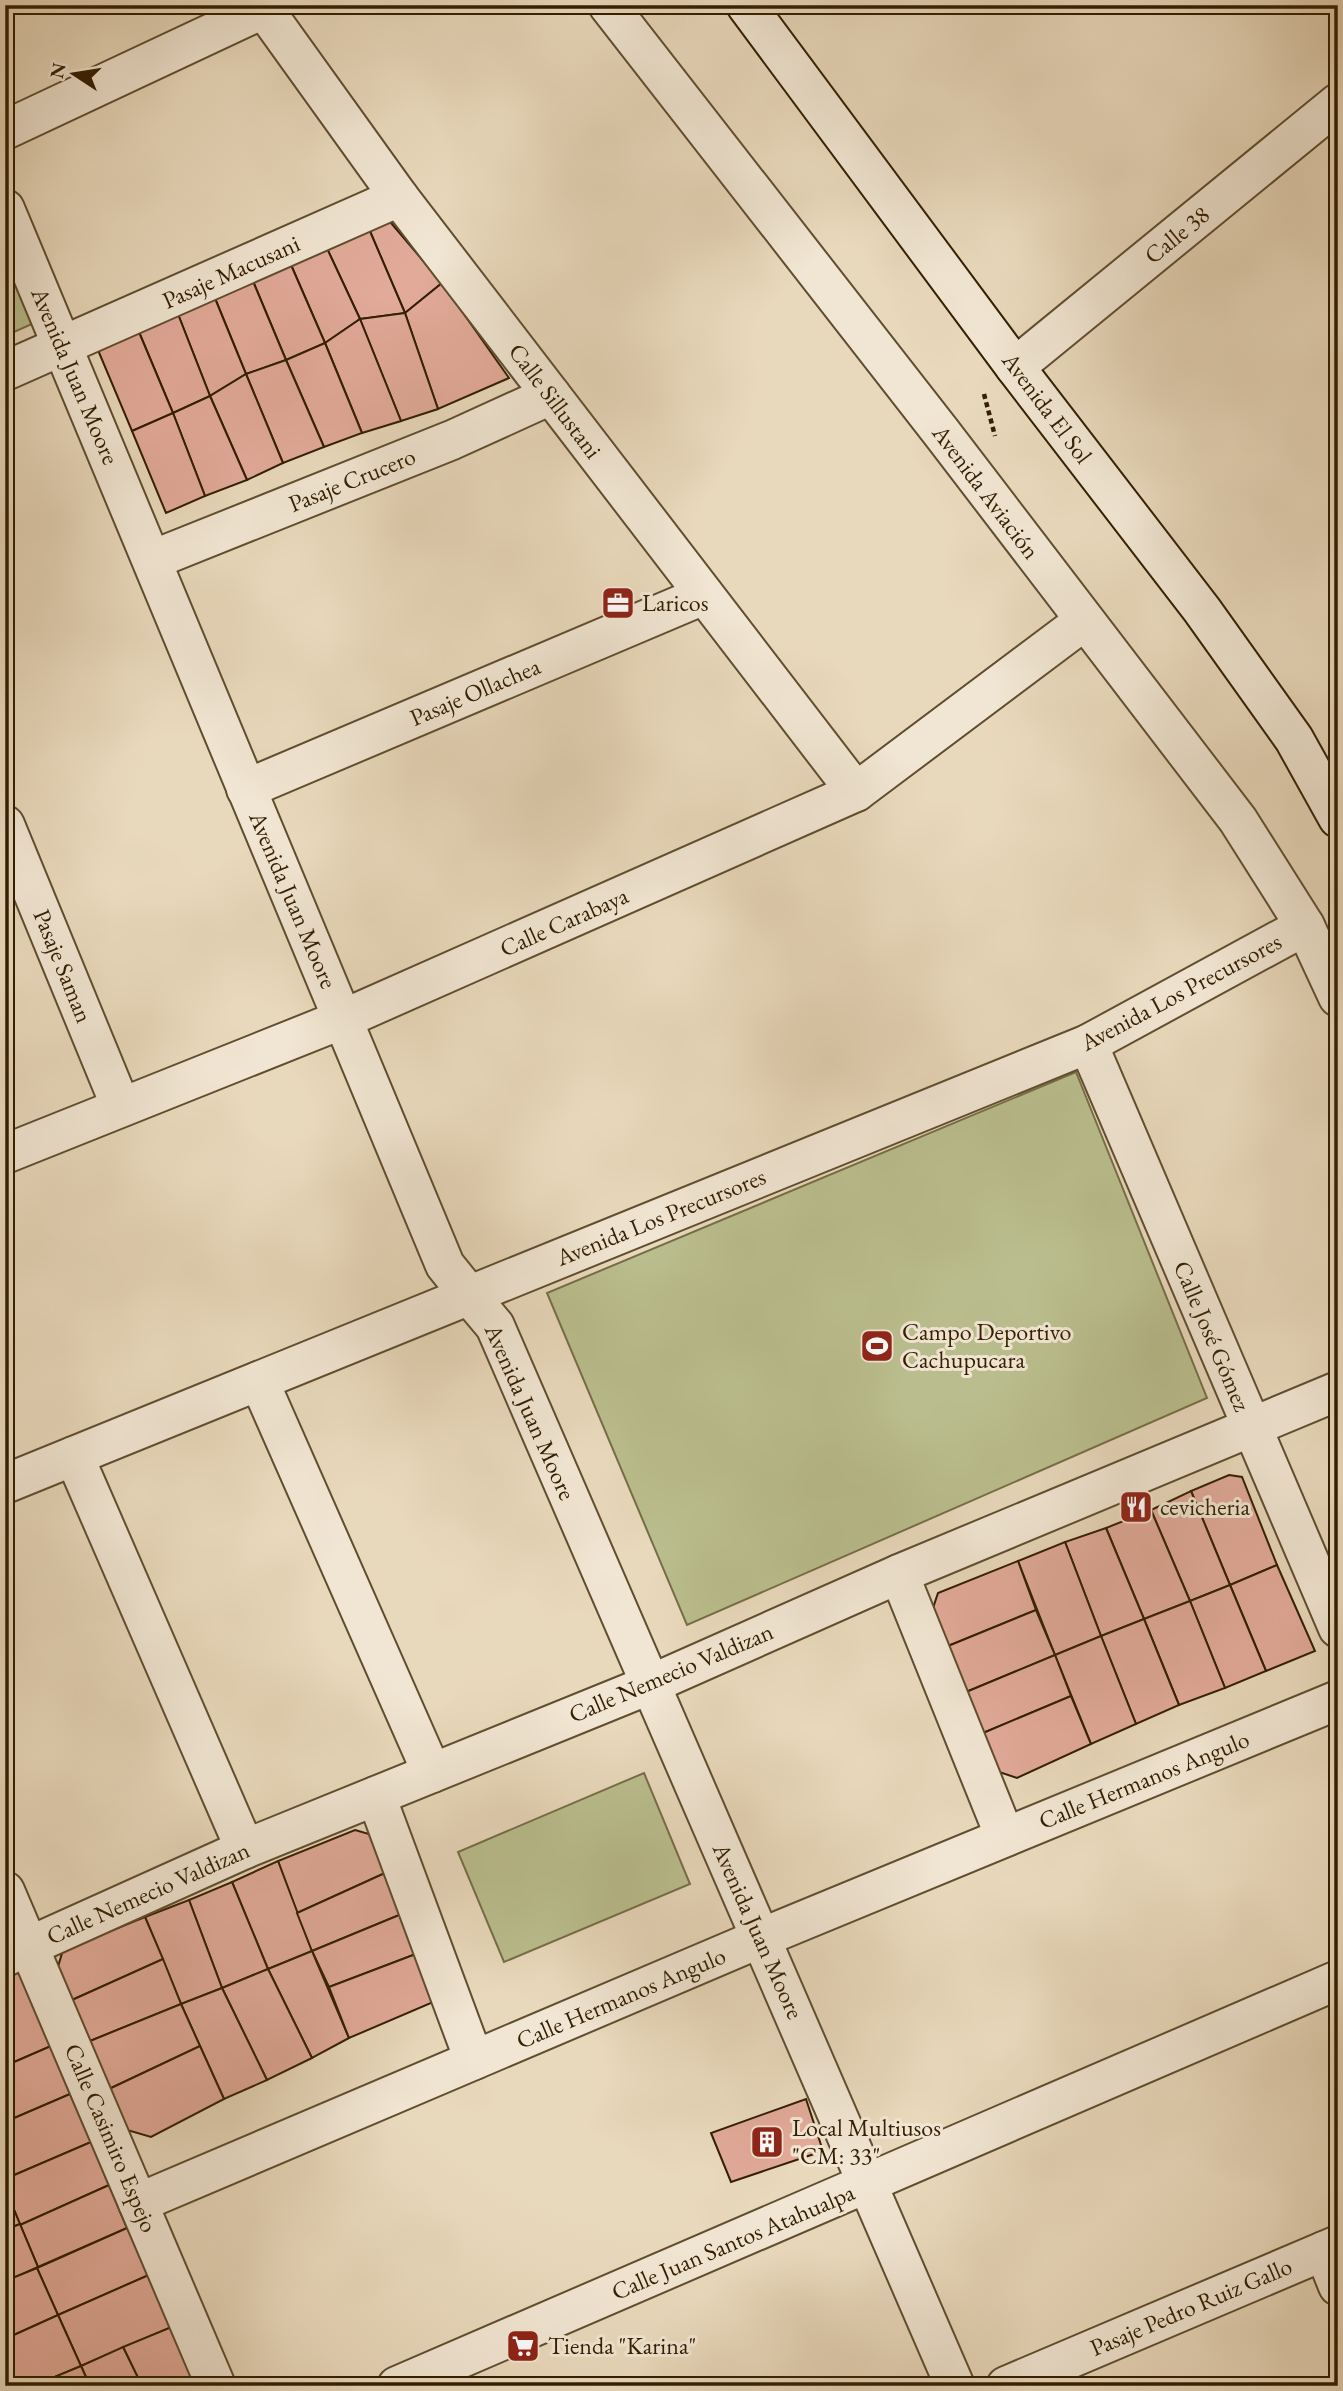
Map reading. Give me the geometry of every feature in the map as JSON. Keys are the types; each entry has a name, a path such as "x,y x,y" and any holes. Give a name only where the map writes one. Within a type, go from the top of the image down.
{"street":[{"name":"Avenida Aviación","path":"608,5 1238,820 1305,926 1338,996"},
{"name":"Avenida El Sol","path":"746,5 1016,367 1218,631 1294,738 1338,818"},
{"path":"5,130 262,7"},
{"name":"Calle Sillustani","path":"262,7 399,197 856,792"},
{"name":"Calle 38","path":"1016,367 1338,103"},
{"name":"Pasaje Macusani","path":"5,372 399,197"},
{"name":"Avenida Juan Moore","path":"5,209 445,1265 495,1326 649,1685 870,2184 955,2386"},
{"name":"Pasaje Crucero","path":"152,560 452,440 551,395"},
{"name":"Pasaje Ollachea","path":"246,789 704,595"},
{"name":"Calle Carabaya","path":"5,1154 343,1019 856,792 1084,621"},
{"name":"Pasaje Saman","path":"5,825 121,1107"},
{"name":"Avenida Los Precursores","path":"5,1484 1088,1044 1305,926"},
{"name":"Calle José Gómez","path":"1088,1044 1338,1628"},
{"path":"259,1381 432,1773"},
{"name":"Calle Nemecio Valdizan","path":"17,1952 244,1849 649,1685 899,1574 1338,1391"},
{"path":"74,1456 244,1849"},
{"path":"899,1574 1005,1837"},
{"name":"Calle Hermanos Angulo","path":"138,2203 761,1938 1338,1700"},
{"path":"376,1797 474,2060"},
{"name":"Calle Casimiro Espejo","path":"5,1891 17,1952 138,2203 216,2386"},
{"name":"Calle Juan Santos Atahualpa","path":"397,2386 1338,1980"},
{"path":"1331,2248 1338,2286"},
{"name":"Pasaje Pedro Ruiz Gallo","path":"1006,2386 1331,2248"}],"path":[{"path":"984,489 1003,465 980,378 992,335"}],"green space":[{"path":"5,259 32,324 5,336"},
{"name":"Campo Deportivo Cachupucara","path":"1076,1072 1207,1398 687,1625 547,1293"},
{"path":"644,1773 690,1884 504,1962 458,1852"}],"building":[{"path":"386,217 442,283 405,313 366,222"},
{"path":"366,222 405,313 360,319 324,242"},
{"path":"324,242 360,319 325,343 288,258"},
{"path":"288,258 325,343 286,360 250,274"},
{"path":"250,274 286,360 246,374 212,291"},
{"path":"442,283 509,378 438,409 405,313"},
{"path":"212,291 246,374 210,396 176,309"},
{"path":"176,309 210,396 173,413 136,325"},
{"path":"405,313 438,409 401,421 360,319"},
{"path":"360,319 401,421 362,433 325,343"},
{"path":"136,325 173,413 132,431 95,343"},
{"path":"325,343 362,433 324,447 286,360"},
{"path":"286,360 324,447 283,463 246,374"},
{"path":"246,374 283,463 247,480 210,396"},
{"path":"210,396 247,480 205,496 173,413"},
{"path":"173,413 205,496 166,513 132,431"},
{"path":"1229,1475 1242,1477 1277,1565 1230,1585 1191,1491"},
{"path":"1191,1491 1230,1585 1190,1601 1151,1510"},
{"path":"1151,1510 1190,1601 1144,1619 1106,1528"},
{"path":"1106,1528 1144,1619 1101,1636 1065,1542"},
{"path":"1065,1542 1101,1636 1055,1655 1018,1561"},
{"path":"1018,1561 1036,1610 948,1646 932,1611 938,1593"},
{"path":"1277,1565 1315,1651 1266,1671 1230,1585"},
{"path":"1230,1585 1266,1671 1225,1688 1190,1601"},
{"path":"1190,1601 1225,1688 1179,1705 1144,1619"},
{"path":"1036,1610 1055,1655 966,1692 948,1646"},
{"path":"1144,1619 1179,1705 1136,1724 1101,1636"},
{"path":"1101,1636 1136,1724 1091,1744 1055,1655"},
{"path":"1055,1655 1071,1696 983,1733 966,1692"},
{"path":"1071,1696 1091,1744 1017,1778 999,1772 983,1733"},
{"path":"355,1830 369,1834 385,1873 297,1913 278,1861"},
{"path":"278,1861 312,1951 268,1969 232,1882"},
{"path":"385,1873 404,1913 312,1951 297,1913"},
{"path":"232,1882 268,1969 222,1988 189,1900"},
{"path":"189,1900 222,1988 181,2004 145,1917"},
{"path":"404,1913 421,1952 329,1987 312,1951"},
{"path":"145,1917 163,1959 72,2000 57,1970 63,1950"},
{"path":"312,1951 349,2038 312,2058 268,1969"},
{"path":"421,1952 438,2000 349,2038 329,1987"},
{"path":"163,1959 181,2004 90,2041 72,2000"},
{"path":"24,1968 51,2046 5,2066 5,1976"},
{"path":"268,1969 312,2058 267,2080 222,1988"},
{"path":"222,1988 267,2080 224,2099 181,2004"},
{"path":"181,2004 200,2046 109,2089 90,2041"},
{"path":"51,2046 70,2094 5,2122 5,2066"},
{"path":"200,2046 224,2099 151,2137 127,2130 109,2089"},
{"path":"70,2094 91,2142 5,2179 5,2122"},
{"name":"Local Multiusos \"CM: 33\"","path":"806,2099 823,2151 731,2182 711,2133"},
{"path":"91,2142 109,2185 20,2225 5,2188 5,2179"},
{"path":"109,2185 127,2228 38,2267 20,2225"},
{"path":"5,2188 20,2224 5,2230"},
{"path":"20,2224 38,2267 5,2282 5,2230"},
{"path":"127,2228 151,2274 58,2315 37,2268"},
{"path":"37,2268 58,2315 5,2339 5,2281"},
{"path":"151,2274 174,2326 81,2366 58,2315"},
{"path":"58,2315 81,2366 34,2386 5,2386 5,2339"},
{"path":"174,2326 198,2386 142,2386 123,2347"},
{"path":"123,2347 142,2386 90,2386 81,2366"},
{"path":"81,2366 90,2386 35,2385"}],"place":[{"name":"Laricos","path":"618,603"},
{"name":"Campo Deportivo Cachupucara","path":"877,1346"},
{"name":"cevicheria","path":"1136,1507"},
{"name":"Local Multiusos \"CM: 33\"","path":"767,2142"},
{"name":"Tienda \"Karina\"","path":"523,2346"}]}
